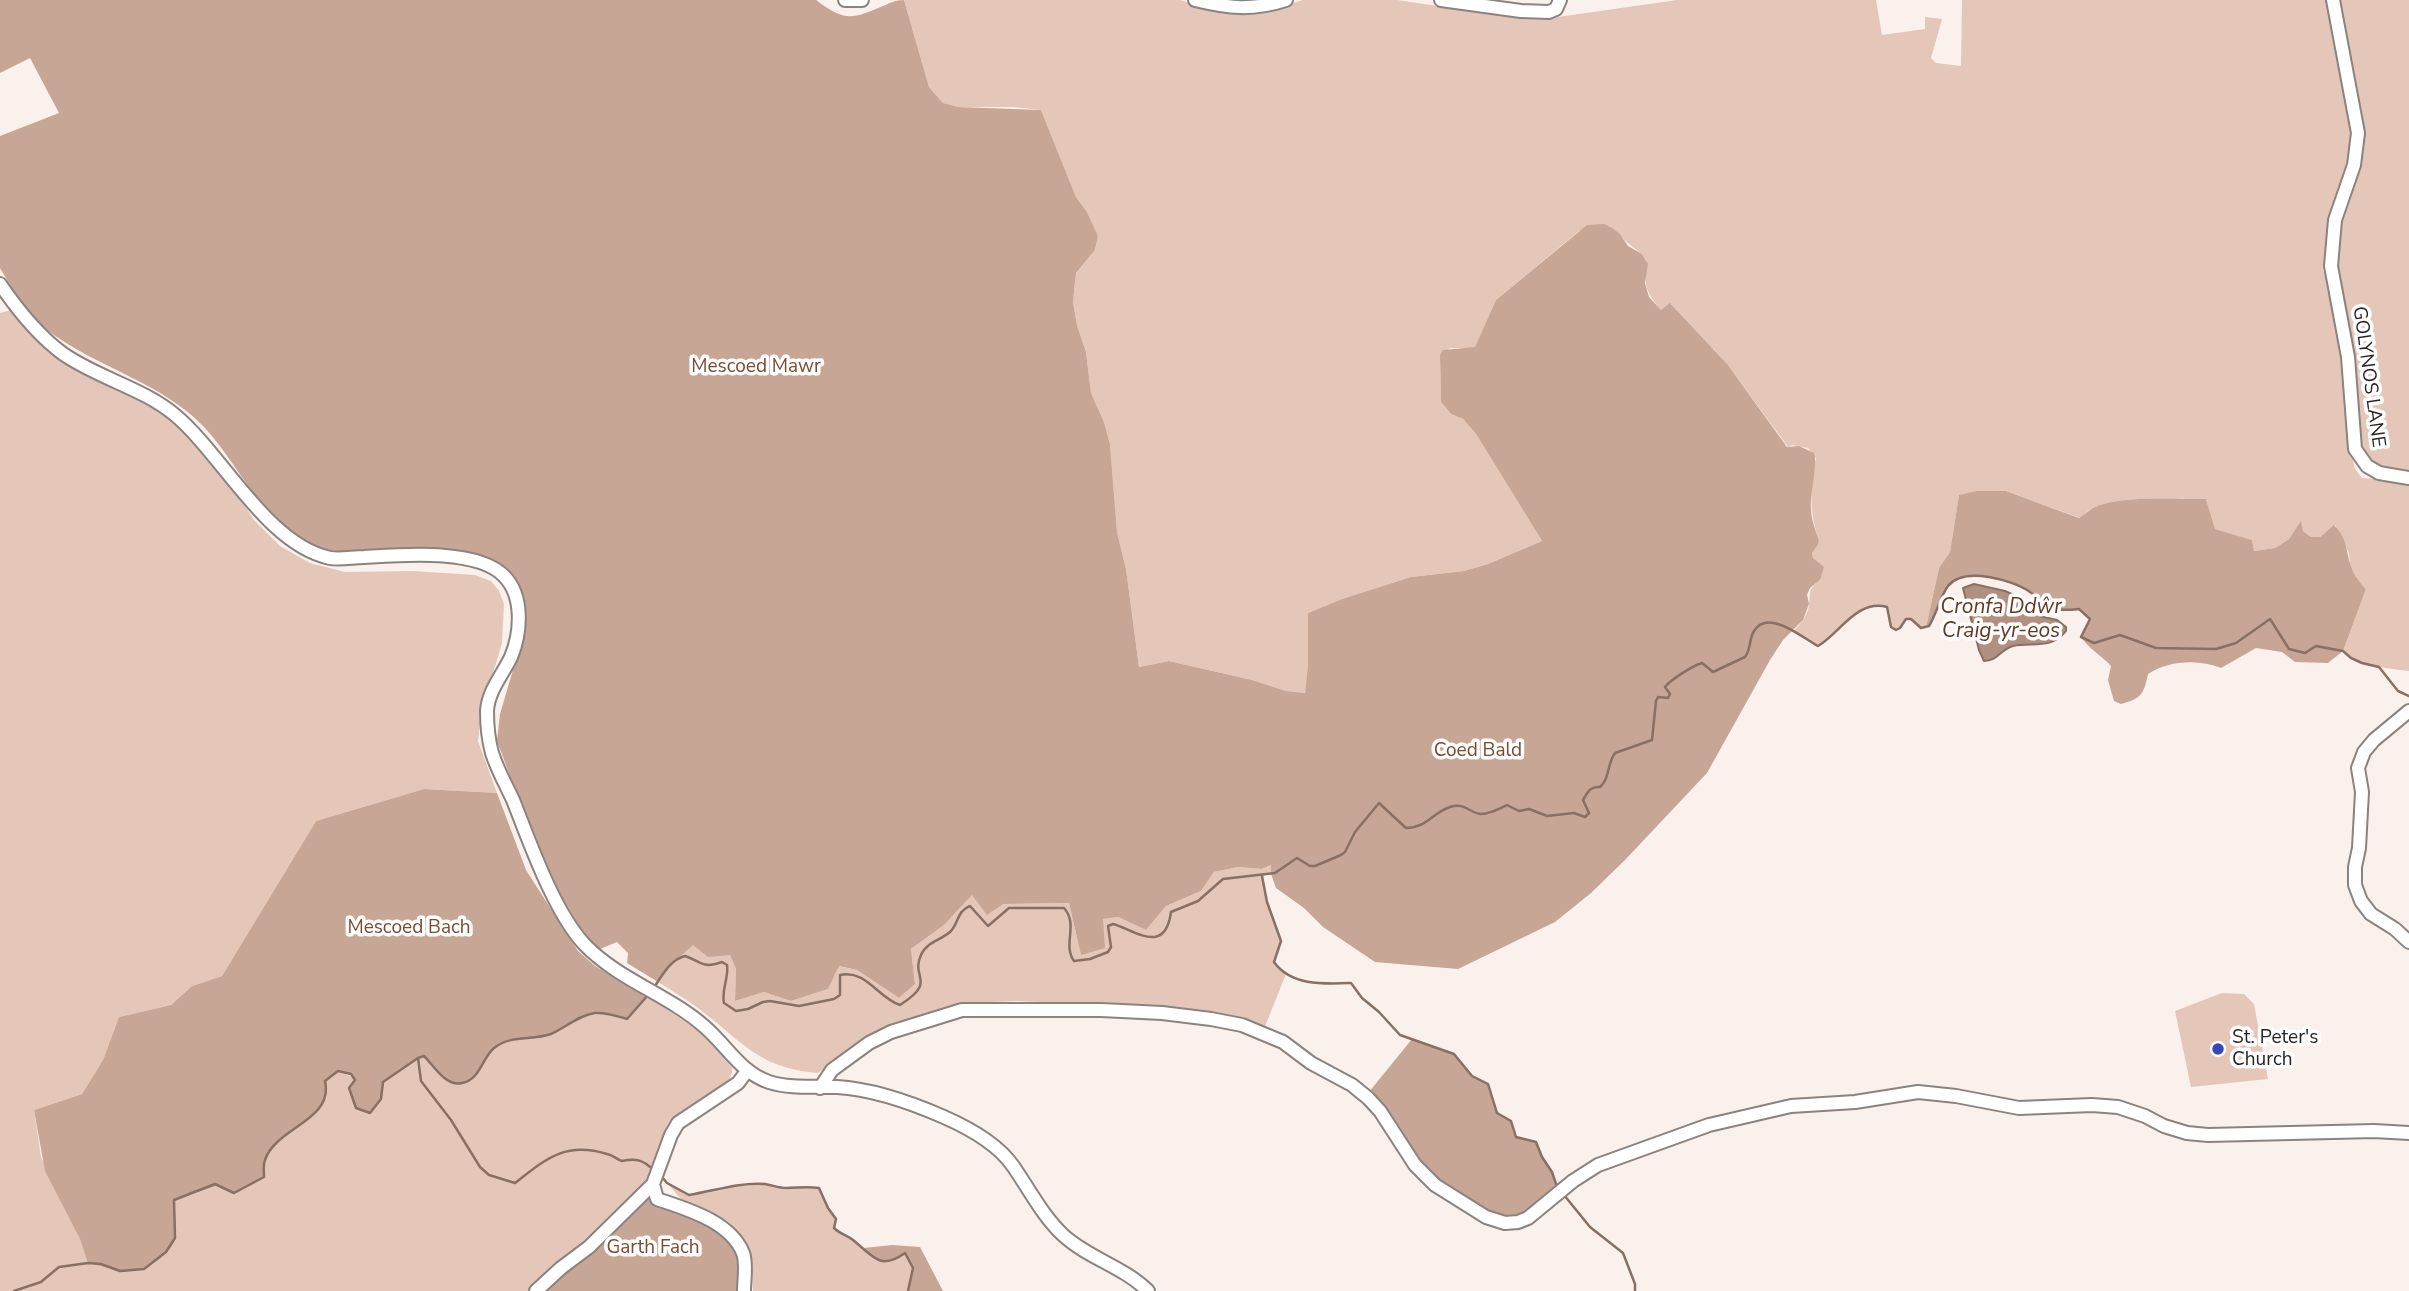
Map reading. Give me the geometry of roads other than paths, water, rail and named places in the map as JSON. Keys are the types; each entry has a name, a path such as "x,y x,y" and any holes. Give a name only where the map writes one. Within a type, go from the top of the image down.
{"street":[{"path":"845,0 862,0"},
{"path":"1195,0 1231,9 1267,6 1286,0"},
{"path":"1441,0 1539,12 1556,9 1560,0"},
{"name":"GOLYNOS LANE","path":"2333,0 2358,133 2354,165 2335,220 2331,266 2348,357 2355,449 2367,466 2379,473 2409,478"},
{"path":"0,284 37,330 64,355 140,393 175,414 226,470 254,507 300,546 331,558 406,555 458,558 485,563 505,576 518,599 518,625 513,653 492,691 487,709 492,752 547,883 584,944 705,1026 747,1071 767,1081 788,1087 839,1087 882,1096 944,1117 980,1136 1012,1164 1059,1232 1148,1291"},
{"path":"2409,711 2374,740 2364,752 2358,768 2362,792 2355,885 2361,901 2371,914 2396,929 2409,942"},
{"path":"820,1088 832,1070 869,1043 891,1032 962,1010 1162,1013 1242,1025 1283,1042 1311,1063 1352,1085 1380,1111 1407,1154 1435,1185 1486,1217 1504,1223 1528,1218 1573,1181 1598,1165 1732,1119 1791,1106 1844,1103 1918,1092 2019,1108 2092,1105 2118,1107 2164,1126 2187,1133 2208,1135 2374,1130 2409,1133"},
{"path":"536,1291 589,1247 653,1184 678,1123 738,1083 747,1071"},
{"path":"653,1184 657,1199 684,1208 716,1224 734,1237 744,1255 744,1291"}],"water":[{"name":"Cronfa Ddŵr Craig-yr-eos","path":"1974,584 2005,591 2025,600 2039,616 2057,620 2066,627 2066,631 2054,641 2013,646 1993,659 1984,661 1963,588"}],"waterway":[{"path":"655,986 671,964 685,956 706,965 722,962 727,965 724,1003 736,1011 770,1001 799,1006 834,999 840,995 840,975 849,974 865,980 885,997 900,1005 918,990 921,980 918,963 923,951 951,931 960,914 970,906 988,926 1009,908 1064,908 1070,921 1069,948 1074,961 1090,959 1108,952 1111,947 1108,926 1113,924 1148,937 1156,937 1168,925 1171,912 1198,901 1223,879 1275,873 1297,858 1315,866 1341,855 1355,832 1379,803 1406,828 1420,825 1455,806 1481,814 1507,805 1519,811 1529,809 1547,816 1574,813 1585,817 1589,813 1583,800 1590,790 1603,783 1615,753 1652,740 1656,701 1658,697 1668,698 1670,694 1665,687 1682,673 1702,663 1713,672 1745,657 1754,631 1760,625 1768,623 1786,627 1818,646 1858,612 1876,606 1887,607 1891,627 1896,630 1906,619 1911,619 1921,628 1929,626 1948,586 1965,577 1989,577 2012,583 2052,608 2079,609 2090,619 2081,637 2094,643 2120,635 2156,648 2216,649 2236,643 2270,619 2289,649 2305,653 2316,646 2343,651 2362,663 2379,667 2398,691 2409,696"},
{"path":"1262,876 1267,902 1281,941 1274,962 1281,970 1289,976 1309,982 1351,983 1362,998 1400,1035 1454,1054 1472,1076 1488,1084 1497,1113 1511,1121 1516,1137 1536,1142 1557,1187"},
{"path":"14,1291 41,1282 59,1267 88,1263 101,1264 120,1271 144,1269 166,1252 175,1238 174,1200 215,1184 234,1193 264,1177 264,1162 271,1149 321,1106 325,1095 325,1081 338,1071 351,1074 355,1080 349,1088 356,1108 370,1113 381,1099 383,1082 418,1058 424,1056 446,1079 462,1083 473,1078 490,1052 501,1044 515,1039 551,1034 589,1014 607,1014 627,1019 649,994"},
{"path":"418,1058 421,1081 451,1120 480,1167 489,1175 515,1183 547,1160 568,1151 579,1150 609,1155 622,1161 639,1161 653,1170"},
{"path":"662,1177 667,1183 689,1195 755,1184 783,1188 819,1188 836,1219 836,1230 851,1238 877,1259 889,1261 905,1253 913,1268 908,1291"},
{"path":"1564,1195 1590,1227 1623,1253 1635,1284 1635,1291"}],"place":[{"name":"St. Peter's Church","path":"2218,1049"}],"park label":[{"name":"Mescoed Mawr","path":"756,367"},
{"name":"Coed Bald","path":"1478,751"},
{"name":"Mescoed Bach","path":"409,928"},
{"name":"Garth Fach","path":"653,1248"}]}
